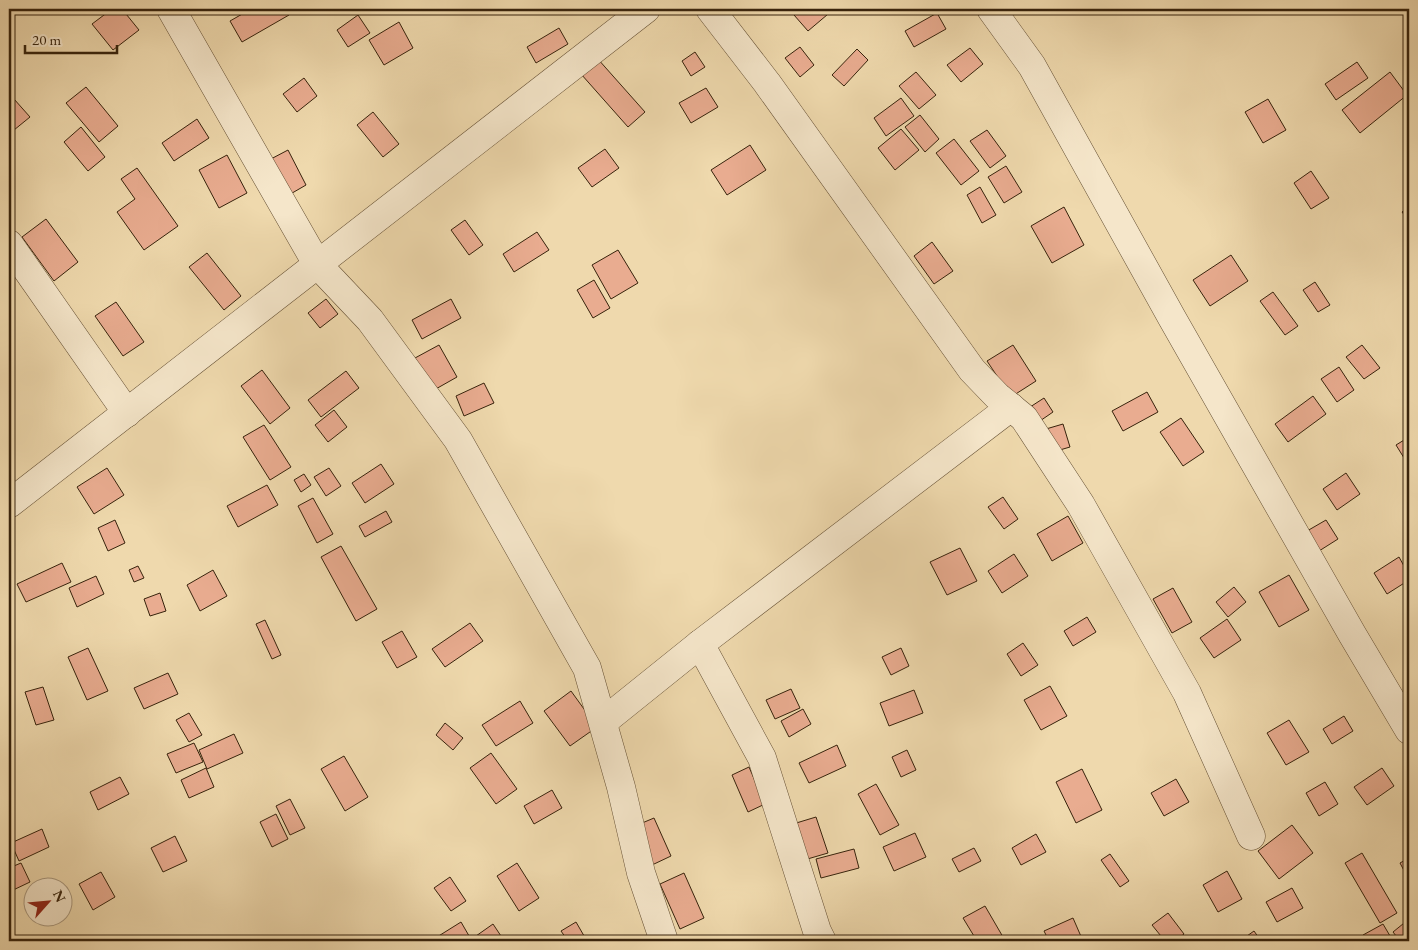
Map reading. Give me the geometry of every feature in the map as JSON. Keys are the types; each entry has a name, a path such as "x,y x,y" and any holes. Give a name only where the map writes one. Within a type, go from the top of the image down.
{"street":[{"path":"171,9 317,264 370,320 458,440 587,668 621,787 641,872 664,941"},
{"path":"9,504 646,9"},
{"path":"710,9 772,91 972,370 1024,418 1081,505 1187,693 1251,836"},
{"path":"992,9 1032,66 1181,336 1409,730"},
{"path":"9,244 127,414"},
{"path":"603,722 700,644 1011,408"},
{"path":"700,644 762,758 817,931 822,941"}],"building":[{"path":"112,9 122,9 139,30 113,50 92,24"},
{"path":"251,9 285,9 289,15 242,42 230,21"},
{"path":"801,9 834,9 808,31 794,15"},
{"path":"937,13 946,29 914,47 905,31"},
{"path":"358,15 370,33 348,47 337,30"},
{"path":"399,22 413,48 384,65 369,40"},
{"path":"559,28 568,44 536,63 527,47"},
{"path":"800,47 814,65 800,77 785,58"},
{"path":"970,48 983,64 961,82 947,65"},
{"path":"857,49 868,60 844,86 832,75"},
{"path":"695,52 705,67 691,76 682,61"},
{"path":"597,58 645,112 628,127 581,74"},
{"path":"1357,62 1368,78 1336,100 1325,84"},
{"path":"916,72 936,95 919,109 899,86"},
{"path":"1390,72 1407,95 1360,133 1342,110"},
{"path":"304,78 317,96 297,112 283,94"},
{"path":"86,87 118,126 99,142 66,103"},
{"path":"706,88 718,107 691,123 679,103"},
{"path":"901,98 914,116 886,136 874,118"},
{"path":"14,99 30,117 14,130 9,124 9,103"},
{"path":"1268,99 1286,130 1263,143 1245,112"},
{"path":"373,112 399,144 383,157 357,125"},
{"path":"920,115 939,139 925,152 905,127"},
{"path":"197,119 209,138 174,161 162,143"},
{"path":"81,127 105,157 88,171 64,142"},
{"path":"901,129 919,150 895,170 878,148"},
{"path":"987,130 1006,156 990,168 970,141"},
{"path":"954,139 979,171 961,185 936,153"},
{"path":"750,145 766,170 727,195 711,170"},
{"path":"605,149 619,168 592,187 578,168"},
{"path":"288,150 306,185 287,196 269,160"},
{"path":"227,155 247,193 219,208 199,170"},
{"path":"1006,166 1022,192 1004,203 988,177"},
{"path":"137,168 178,226 144,250 117,212 135,199 121,179"},
{"path":"1311,171 1329,198 1311,209 1294,183"},
{"path":"980,187 996,215 982,223 967,195"},
{"path":"1409,206 1409,221 1402,212"},
{"path":"1064,207 1084,245 1052,263 1031,226"},
{"path":"46,219 78,262 54,281 22,237"},
{"path":"465,220 483,245 469,255 451,230"},
{"path":"537,232 549,250 514,272 503,254"},
{"path":"932,242 953,271 934,284 914,256"},
{"path":"618,250 638,283 611,299 592,265"},
{"path":"207,253 241,296 224,310 189,267"},
{"path":"1231,255 1248,281 1210,306 1193,280"},
{"path":"594,280 610,308 593,318 577,290"},
{"path":"1315,282 1330,305 1318,312 1303,290"},
{"path":"1273,292 1298,326 1285,335 1260,301"},
{"path":"326,299 338,314 320,328 308,313"},
{"path":"451,299 461,318 422,339 412,320"},
{"path":"116,302 144,342 123,356 95,316"},
{"path":"439,345 457,377 434,390 415,358"},
{"path":"1013,345 1036,381 1011,397 987,361"},
{"path":"1362,345 1380,368 1364,379 1346,357"},
{"path":"1339,367 1354,390 1337,402 1321,379"},
{"path":"262,370 290,408 270,424 241,386"},
{"path":"346,371 359,388 321,417 308,400"},
{"path":"484,383 494,403 464,416 456,396"},
{"path":"1147,392 1158,412 1123,431 1112,411"},
{"path":"1313,396 1326,414 1288,442 1275,424"},
{"path":"1044,398 1053,412 1037,423 1027,409"},
{"path":"334,410 347,427 328,442 315,425"},
{"path":"1181,418 1204,452 1183,466 1160,432"},
{"path":"1063,424 1070,447 1053,452 1046,429"},
{"path":"264,425 291,467 270,480 243,437"},
{"path":"1409,437 1409,466 1396,445"},
{"path":"381,464 394,484 365,503 352,483"},
{"path":"107,468 124,495 94,514 77,487"},
{"path":"329,468 341,486 326,496 314,477"},
{"path":"1346,473 1360,494 1337,510 1323,489"},
{"path":"304,474 311,485 301,492 294,480"},
{"path":"267,485 278,505 238,527 227,506"},
{"path":"1003,497 1018,519 1004,529 988,507"},
{"path":"313,498 333,534 317,543 298,506"},
{"path":"386,511 392,522 365,537 359,526"},
{"path":"1068,516 1083,543 1052,561 1037,534"},
{"path":"115,520 125,543 108,551 98,528"},
{"path":"1326,520 1338,539 1319,551 1307,531"},
{"path":"341,546 377,609 356,621 321,557"},
{"path":"960,548 977,581 947,595 930,562"},
{"path":"1014,554 1028,576 1002,593 988,571"},
{"path":"1399,557 1409,575 1409,580 1387,594 1374,573"},
{"path":"62,563 71,582 26,602 17,584"},
{"path":"138,566 144,578 134,582 129,570"},
{"path":"213,570 227,596 200,611 187,585"},
{"path":"1289,575 1309,610 1279,627 1259,592"},
{"path":"96,576 104,594 77,607 69,588"},
{"path":"1234,587 1246,602 1228,617 1216,602"},
{"path":"1173,588 1192,622 1172,633 1153,599"},
{"path":"160,593 166,611 150,616 144,599"},
{"path":"1087,617 1096,632 1073,646 1064,631"},
{"path":"1227,619 1241,640 1214,658 1200,638"},
{"path":"265,620 281,655 272,659 256,624"},
{"path":"470,623 483,641 445,667 432,649"},
{"path":"402,631 417,657 397,668 382,642"},
{"path":"1023,643 1038,665 1021,676 1007,654"},
{"path":"88,648 108,691 87,700 68,657"},
{"path":"901,648 909,666 891,675 882,657"},
{"path":"168,673 178,694 144,709 134,688"},
{"path":"1050,686 1067,716 1041,730 1024,700"},
{"path":"43,687 54,720 36,725 25,692"},
{"path":"791,689 800,708 775,719 766,700"},
{"path":"914,690 923,713 889,726 880,703"},
{"path":"571,691 597,727 570,746 544,711"},
{"path":"520,701 533,723 496,746 482,725"},
{"path":"803,709 811,724 789,737 781,721"},
{"path":"189,713 202,735 189,742 176,720"},
{"path":"1344,716 1353,731 1332,744 1323,729"},
{"path":"1289,720 1309,752 1286,765 1267,733"},
{"path":"445,723 463,738 453,750 436,735"},
{"path":"234,734 243,753 207,769 199,750"},
{"path":"194,743 203,762 176,773 167,754"},
{"path":"837,745 846,766 809,783 799,763"},
{"path":"907,750 916,770 901,777 892,757"},
{"path":"491,753 517,789 496,804 470,768"},
{"path":"344,756 368,797 345,811 321,769"},
{"path":"749,767 765,804 748,812 732,775"},
{"path":"206,768 214,787 189,798 181,780"},
{"path":"1382,768 1394,786 1367,805 1354,787"},
{"path":"1082,769 1102,810 1076,823 1056,782"},
{"path":"120,777 129,794 98,810 90,792"},
{"path":"1176,779 1189,802 1164,816 1151,793"},
{"path":"1325,782 1338,804 1319,816 1306,793"},
{"path":"876,784 899,825 880,835 858,794"},
{"path":"552,790 562,808 534,824 524,806"},
{"path":"290,799 305,828 290,835 276,806"},
{"path":"276,814 288,839 272,847 260,822"},
{"path":"816,817 828,853 804,860 793,824"},
{"path":"654,818 671,856 652,865 635,826"},
{"path":"1292,825 1313,853 1279,879 1258,851"},
{"path":"42,829 49,847 19,861 11,843"},
{"path":"915,833 926,857 894,871 883,847"},
{"path":"1036,834 1046,852 1021,865 1012,848"},
{"path":"175,836 187,861 163,872 151,848"},
{"path":"974,848 981,861 959,872 952,859"},
{"path":"854,849 859,868 821,878 816,859"},
{"path":"1362,853 1397,913 1380,923 1345,863"},
{"path":"1110,854 1129,881 1120,887 1101,860"},
{"path":"1409,858 1409,880 1400,863"},
{"path":"21,863 28,878 22,878 22,886 9,892 9,868"},
{"path":"517,863 539,898 519,911 497,876"},
{"path":"1227,871 1242,899 1218,912 1203,885"},
{"path":"101,872 115,897 93,910 79,884"},
{"path":"684,873 704,918 680,929 660,884"},
{"path":"450,877 466,901 451,911 434,888"},
{"path":"1292,888 1303,908 1277,922 1266,902"},
{"path":"985,906 1003,937 996,941 977,941 963,918"},
{"path":"1168,913 1184,934 1175,941 1165,941 1152,925"},
{"path":"1073,918 1083,941 1049,941 1044,931"},
{"path":"1409,919 1409,941 1400,941 1393,932"},
{"path":"461,922 472,941 440,941 437,937"},
{"path":"576,922 587,941 568,941 561,931"},
{"path":"493,924 503,939 499,941 479,941 476,936"},
{"path":"1383,924 1393,941 1367,941 1363,935"},
{"path":"1254,931 1261,941 1240,941"},
{"path":"379,936 383,941 371,941"}]}
